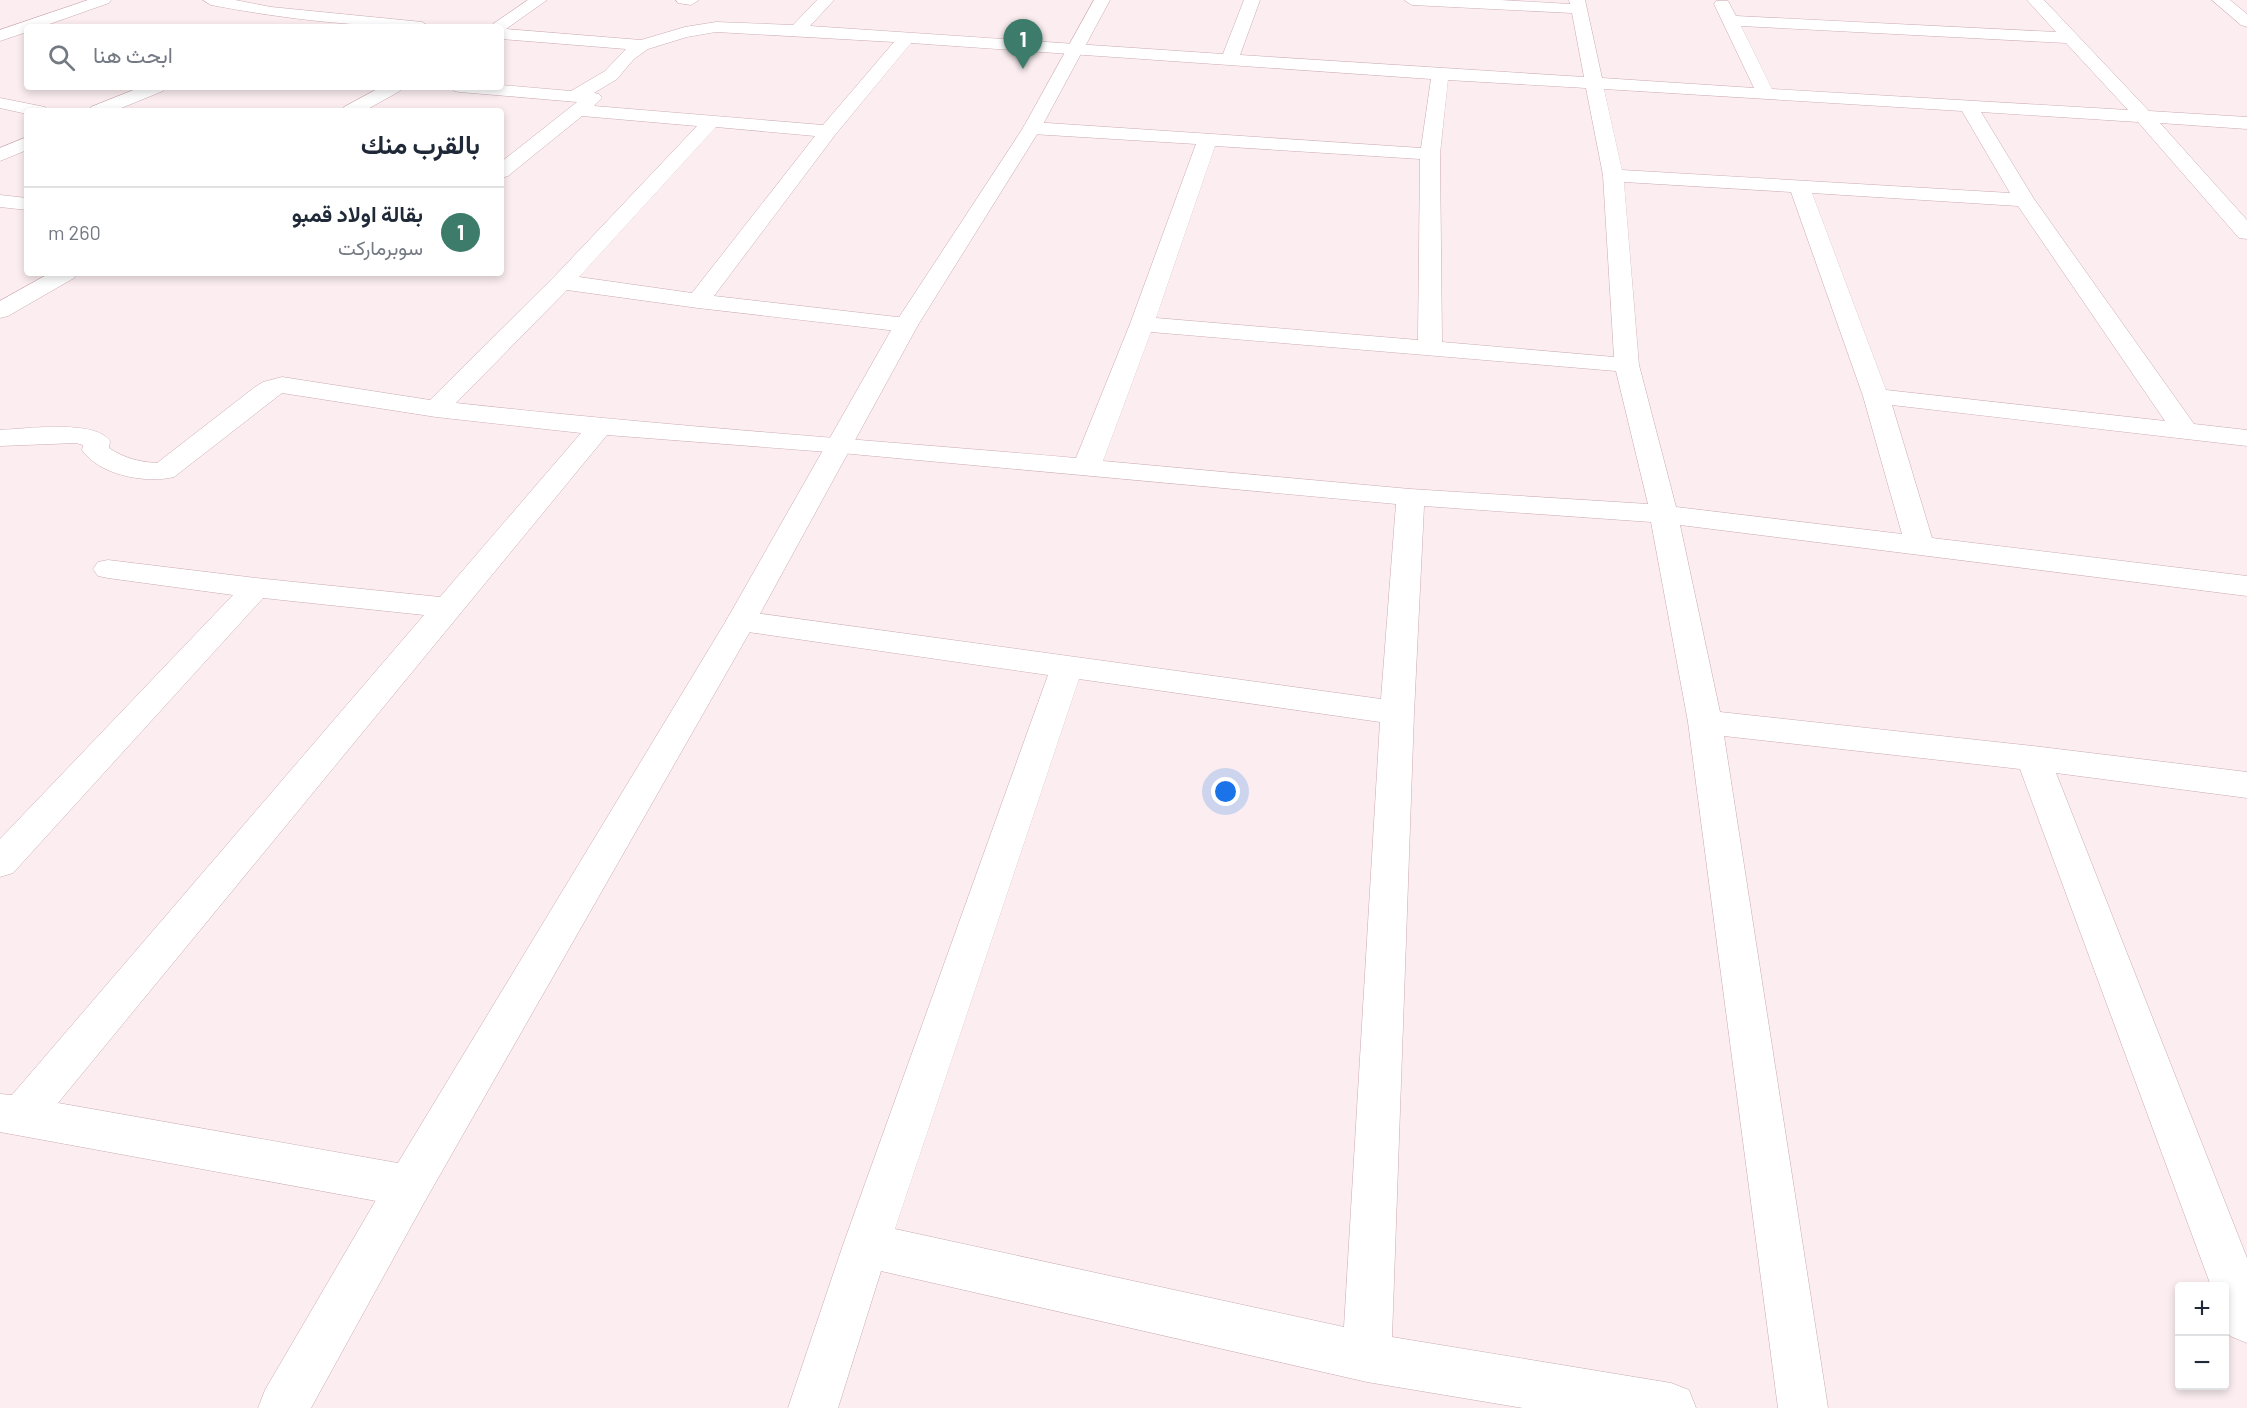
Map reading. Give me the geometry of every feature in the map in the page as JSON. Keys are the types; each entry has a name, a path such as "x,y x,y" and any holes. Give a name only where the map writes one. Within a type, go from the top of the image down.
{"street":[{"path":"33,24 103,0"},
{"path":"211,0 271,12 390,24"},
{"path":"503,24 539,0"},
{"path":"684,0 691,0"},
{"path":"797,30 826,0"},
{"path":"283,1408 409,1186 741,621 906,325 1032,128 1077,49 1101,0"},
{"path":"1229,61 1252,0"},
{"path":"1412,0 1577,5 1613,175 1627,365 1665,514 1705,722 1803,1408"},
{"path":"1720,0 1728,21 1766,94"},
{"path":"2035,0 2242,223"},
{"path":"2220,0 2247,22"},
{"path":"311,24 356,4"},
{"path":"1891,9 1904,28"},
{"path":"1728,21 2070,38"},
{"path":"504,169 610,75 628,55 642,45 685,32 716,27 797,30 1229,61 2247,123"},
{"path":"504,34 642,45"},
{"path":"698,301 828,130 906,38"},
{"path":"1430,350 1430,154 1440,74"},
{"path":"105,108 150,90"},
{"path":"356,108 389,90"},
{"path":"482,90 711,122 828,130"},
{"path":"0,103 24,108"},
{"path":"1969,107 2024,200 2186,432"},
{"path":"436,409 562,282 711,122"},
{"path":"1032,128 1430,154"},
{"path":"1087,466 1142,324 1207,140"},
{"path":"0,155 24,144"},
{"path":"1613,175 2024,200"},
{"path":"1800,188 1876,396 1920,547"},
{"path":"0,201 24,204"},
{"path":"0,311 61,276"},
{"path":"562,282 698,301 906,325"},
{"path":"1142,324 1627,365"},
{"path":"0,438 77,435 89,437 97,441 95,450 106,460 155,472 170,468 272,387 282,386 436,409 600,427 1087,466 1410,497 1665,514 2247,586"},
{"path":"1876,396 2247,438"},
{"path":"10,1114 449,608 600,427"},
{"path":"1367,1357 1397,712 1410,497"},
{"path":"108,568 256,588 449,608"},
{"path":"0,863 256,588"},
{"path":"741,621 1397,712"},
{"path":"813,1408 866,1245 1067,667"},
{"path":"1705,722 2033,758 2247,785"},
{"path":"2033,758 2247,1319"},
{"path":"10,1114 409,1186"},
{"path":"866,1245 1367,1357 1671,1408"}],"place":[{"name":"بقالة اولاد قمبو","path":"1023,69"}]}
